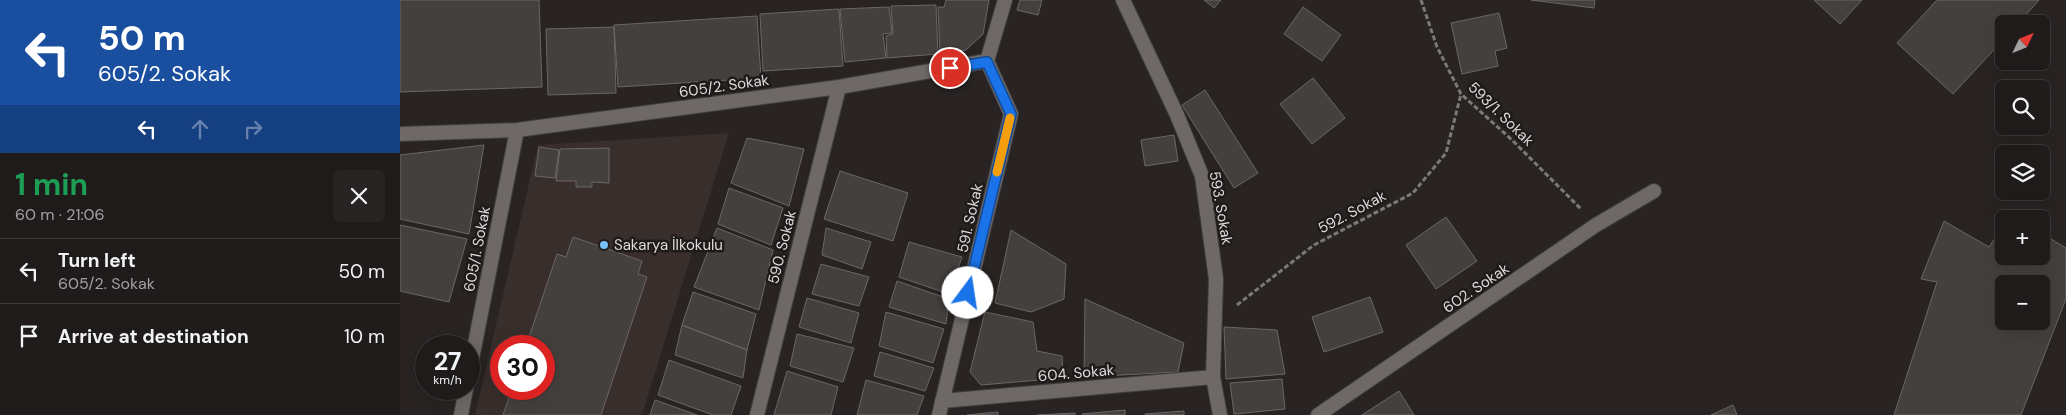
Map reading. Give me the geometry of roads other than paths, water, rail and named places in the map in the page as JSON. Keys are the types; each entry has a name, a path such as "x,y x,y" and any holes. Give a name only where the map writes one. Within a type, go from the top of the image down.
{"street":[{"path":"987,62 1005,0"},
{"name":"593. Sokak","path":"1123,0 1177,115 1202,176 1216,279 1213,377 1220,415"},
{"name":"605/2. Sokak","path":"400,134 517,130 838,86 987,62"},
{"name":"591. Sokak","path":"939,415 1011,114 987,62"},
{"name":"590. Sokak","path":"757,415 838,86"},
{"name":"605/1. Sokak","path":"477,335 517,130"},
{"name":"602. Sokak","path":"1318,415 1596,225 1654,191"},
{"name":"604. Sokak","path":"942,401 1213,377"},
{"path":"461,415 464,400"}],"place":[{"name":"Sakarya İlkokulu","path":"604,245"}]}
